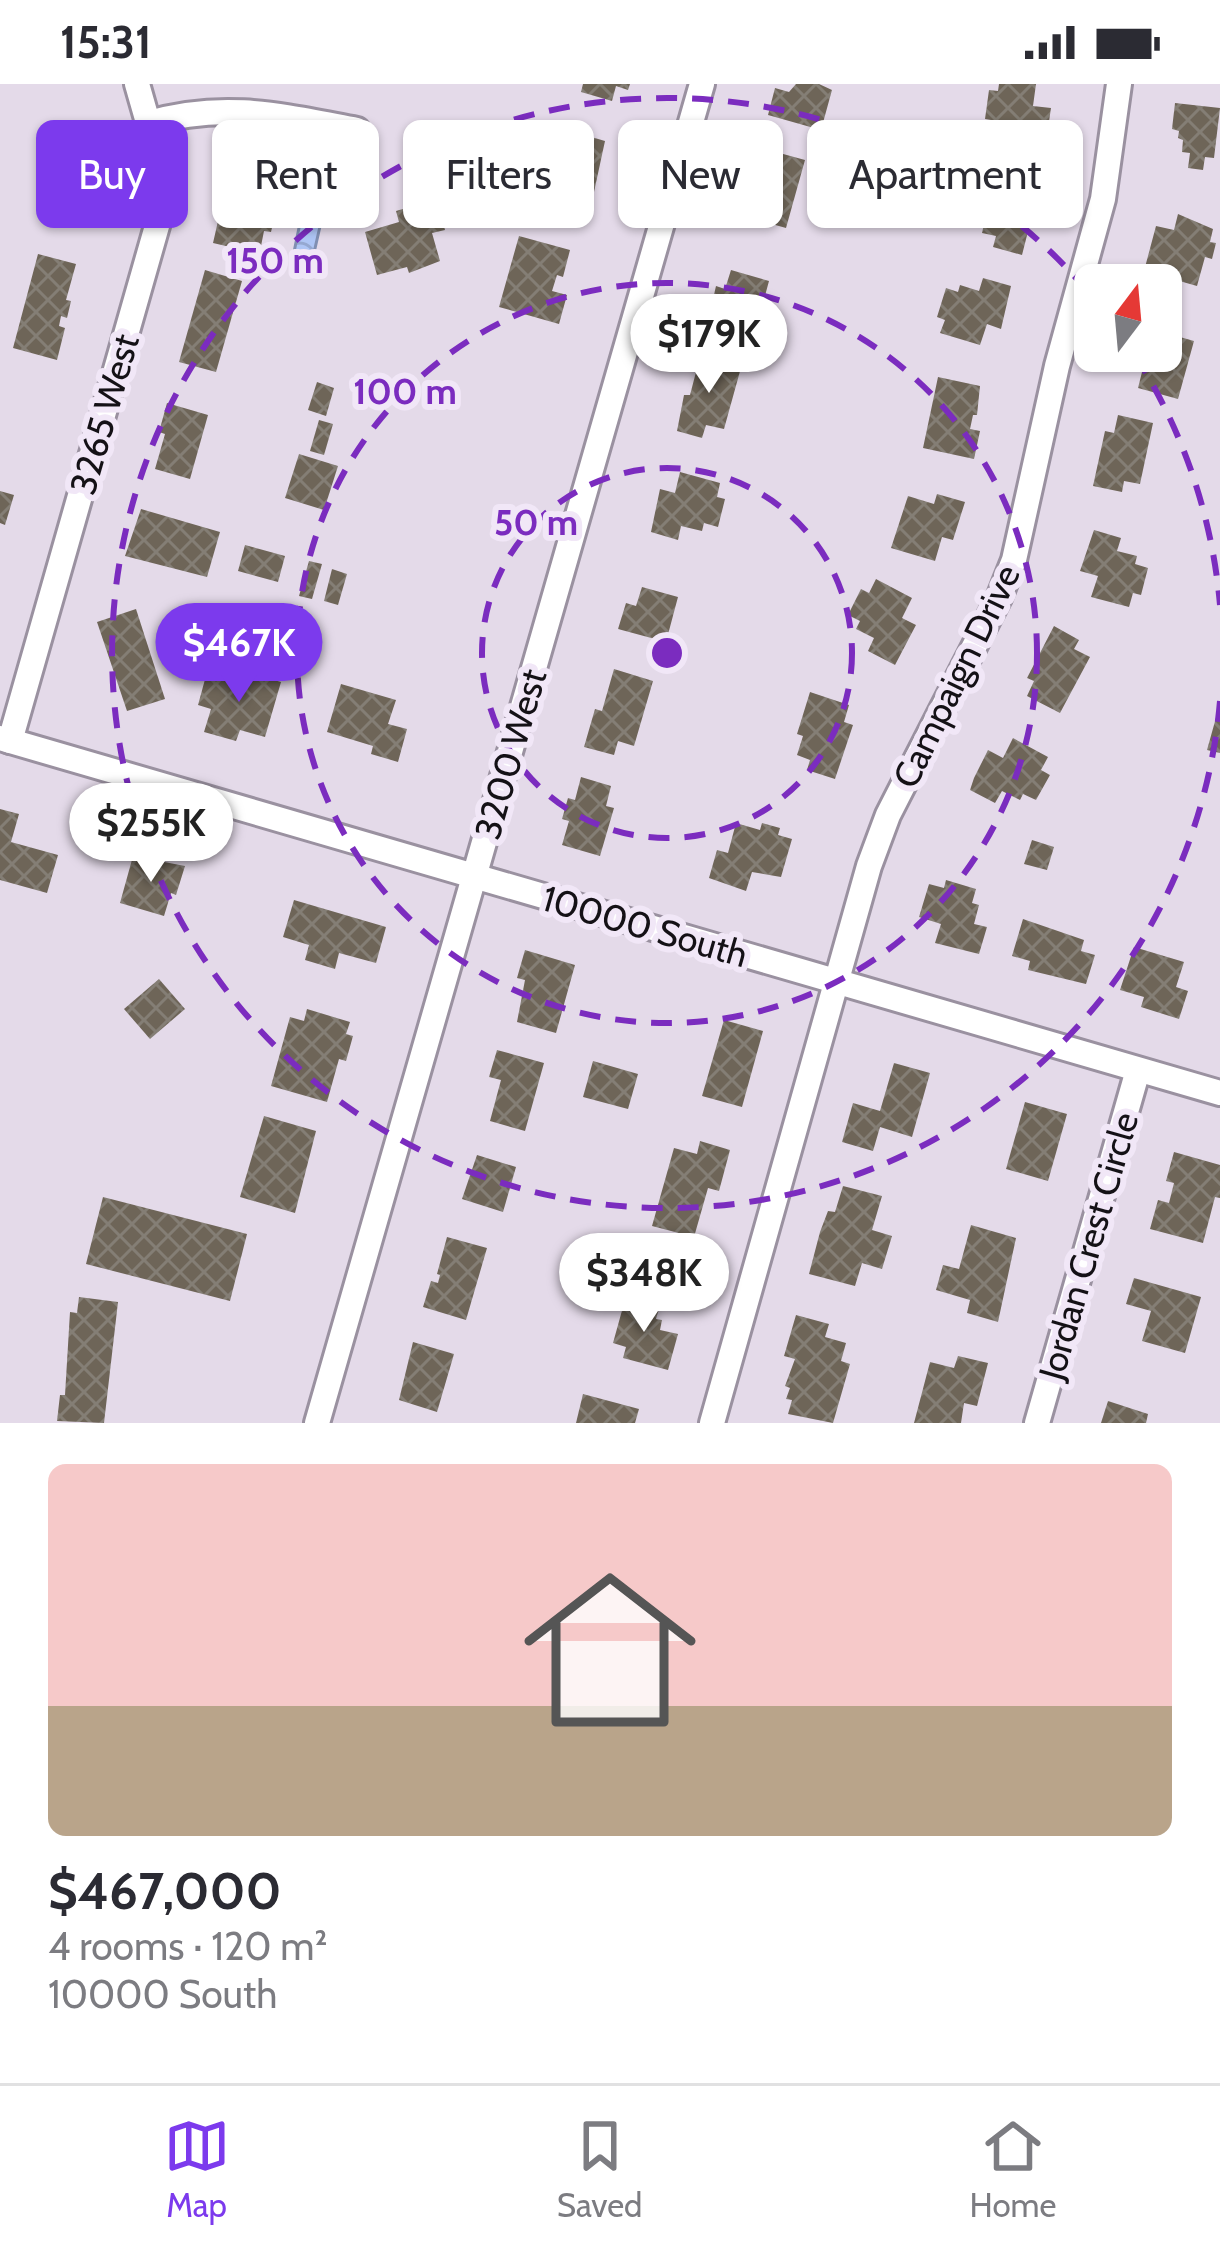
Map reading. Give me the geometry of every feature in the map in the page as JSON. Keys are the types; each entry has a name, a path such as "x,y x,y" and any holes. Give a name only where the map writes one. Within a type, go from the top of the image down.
{"street":[{"name":"3265 West","path":"137,84 148,120"},
{"name":"3200 West","path":"317,1423 702,84"},
{"name":"Campaign Drive","path":"712,1423 869,866 888,815 1014,560 1057,366 1102,199 1119,84"},
{"path":"161,120 227,109 295,120"},
{"name":"3265 West","path":"5,740 156,228"},
{"name":"10000 South","path":"5,740 1220,1094"},
{"name":"Jordan Crest Circle","path":"1037,1423 1138,1070"}],"water":[{"path":"299,228 320,228 311,266 292,262"}],"building":[{"path":"583,84 630,84 628,90 616,86 612,101 581,92"},
{"path":"796,84 819,84 832,90 824,120 807,120 807,126 768,115 775,88 789,92"},
{"path":"999,84 1036,84 1033,106 1051,108 1049,120 985,119 989,90 998,91"},
{"path":"1175,103 1220,108 1214,158 1205,157 1203,170 1188,168 1190,153 1182,152 1183,140 1172,129"},
{"path":"594,138 605,141 594,192"},
{"path":"783,154 805,160 783,227"},
{"path":"403,209 403,228 444,228 432,233 440,261 409,273 407,267 377,275 365,232 399,222 396,211"},
{"path":"1178,214 1213,229 1212,259 1205,257 1197,286 1182,282 1182,264 1146,264 1156,226 1174,230"},
{"path":"216,228 272,228 264,231 261,246 244,243 243,250 213,243"},
{"path":"983,228 1029,228 1022,255 993,247 996,236 982,233"},
{"path":"519,236 570,250 563,277 557,275 552,291 567,295 559,324 499,307"},
{"path":"38,254 76,264 66,300 71,301 67,318 61,316 59,326 65,328 57,360 13,348"},
{"path":"205,270 242,281 216,372 179,362"},
{"path":"731,270 769,281 756,329 737,323 733,337 706,329 716,286 725,289"},
{"path":"983,278 1011,286 1001,329 987,324 980,345 940,333 945,320 937,317 946,288 958,292 960,285 979,291"},
{"path":"1182,338 1194,341 1178,399 1138,388 1142,372 1182,372"},
{"path":"701,353 742,364 724,429 706,425 702,438 677,431 684,395 690,395"},
{"path":"938,377 980,386 977,415 970,429 980,431 974,459 923,448"},
{"path":"317,382 334,388 326,416 308,410"},
{"path":"167,403 208,415 190,479 155,469"},
{"path":"1118,415 1153,423 1140,484 1124,481 1122,492 1093,486 1105,431 1114,433"},
{"path":"319,420 333,424 324,455 310,451"},
{"path":"299,454 338,466 324,510 285,498"},
{"path":"680,472 720,483 717,497 725,499 718,527 704,523 702,531 681,526 678,540 651,532 660,489 675,493"},
{"path":"0,491 14,495 5,525 0,523"},
{"path":"937,494 965,502 953,540 942,537 935,561 891,548 908,496 934,504"},
{"path":"141,509 220,532 207,577 125,556"},
{"path":"1094,530 1121,538 1117,551 1137,556 1135,564 1148,568 1141,595 1133,593 1129,607 1091,597 1098,576 1080,571"},
{"path":"245,545 285,556 278,582 238,571"},
{"path":"309,561 322,564 312,599 299,596"},
{"path":"332,569 347,574 338,605 324,601"},
{"path":"876,579 912,598 902,618 916,625 895,665 868,651 874,638 856,629 860,621 848,615 861,589 869,593"},
{"path":"642,587 678,597 666,642 618,629 626,603 636,606"},
{"path":"136,609 165,699 127,711 97,622"},
{"path":"1054,626 1079,640 1074,649 1090,657 1060,713 1027,696 1034,681 1027,678"},
{"path":"614,669 653,681 634,746 618,741 614,755 584,747 595,709 602,711"},
{"path":"207,672 241,682 243,675 256,679 257,675 281,682 265,737 240,730 236,741 204,732 211,709 198,705"},
{"path":"341,684 396,700 388,724 407,729 398,762 371,754 373,746 327,732"},
{"path":"810,692 849,705 844,722 853,725 835,779 807,770 810,760 797,755 803,736 797,734"},
{"path":"1220,707 1220,753 1207,750"},
{"path":"1013,738 1048,757 1041,770 1050,775 1036,800 1023,794 1020,800 1002,791 995,803 970,790 988,750 1003,758"},
{"path":"581,777 611,786 606,806 614,808 600,856 562,845 569,821 562,819 568,798 575,800"},
{"path":"0,809 19,814 11,842 58,855 47,893 0,880"},
{"path":"736,823 760,830 762,823 780,828 778,835 792,839 781,877 752,872 746,891 709,878 717,850 728,853"},
{"path":"1032,840 1054,847 1047,870 1024,864"},
{"path":"133,856 185,866 164,916 120,903"},
{"path":"946,880 976,889 972,903 979,905 974,924 987,927 979,954 935,943 941,924 919,917 929,884 944,888"},
{"path":"294,900 386,927 376,963 339,953 335,969 305,960 309,945 283,937"},
{"path":"1023,919 1084,940 1081,951 1095,955 1086,984 1028,970 1030,961 1012,956"},
{"path":"1134,947 1184,962 1176,987 1188,991 1179,1019 1141,1007 1144,997 1120,990"},
{"path":"525,950 575,965 556,1033 517,1022 525,980 517,978"},
{"path":"159,979 185,1009 150,1039 124,1009"},
{"path":"307,1009 350,1022 346,1034 353,1036 346,1061 339,1059 327,1102 271,1086 290,1017 304,1021"},
{"path":"724,1020 763,1031 742,1107 702,1096"},
{"path":"497,1050 544,1063 525,1131 490,1121 501,1080 489,1077"},
{"path":"593,1061 638,1074 628,1109 583,1097"},
{"path":"894,1063 930,1073 912,1137 880,1127 873,1151 842,1142 853,1103 880,1111"},
{"path":"1025,1102 1067,1114 1048,1181 1006,1169"},
{"path":"264,1116 316,1131 295,1213 240,1197"},
{"path":"700,1141 730,1150 719,1191 708,1188 694,1237 652,1226 674,1148 697,1154"},
{"path":"1174,1152 1220,1165 1220,1198 1215,1197 1203,1243 1150,1229 1158,1200 1169,1203 1174,1183 1166,1181"},
{"path":"477,1155 516,1167 503,1212 462,1199"},
{"path":"843,1186 882,1196 872,1230 892,1236 882,1269 862,1263 855,1286 809,1274 828,1211 835,1212"},
{"path":"103,1197 247,1234 230,1301 86,1264"},
{"path":"971,1225 1016,1238 998,1322 967,1313 970,1300 936,1290 943,1265 959,1269"},
{"path":"447,1237 487,1248 466,1320 423,1307 431,1281 438,1283"},
{"path":"1134,1278 1201,1297 1185,1353 1142,1341 1151,1311 1126,1304"},
{"path":"626,1296 660,1305 656,1319 662,1320 660,1330 678,1334 668,1370 623,1358 626,1347 613,1343"},
{"path":"79,1297 118,1302 104,1423 57,1421 60,1395 65,1395 70,1312 77,1313"},
{"path":"796,1315 829,1324 825,1337 846,1343 841,1361 850,1364 833,1423 788,1414 792,1400 786,1399 790,1388 785,1386 795,1359 784,1356"},
{"path":"413,1342 454,1354 437,1412 399,1400"},
{"path":"958,1356 988,1363 977,1406 964,1403 961,1423 914,1423 930,1362 954,1368"},
{"path":"583,1394 639,1409 635,1423 576,1423"},
{"path":"1108,1401 1148,1414 1146,1423 1101,1423"}]}
